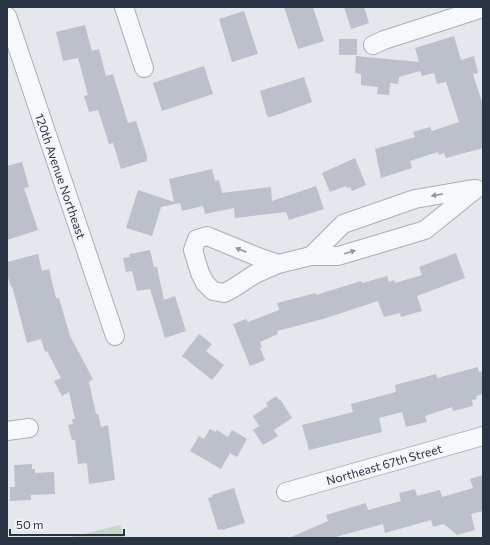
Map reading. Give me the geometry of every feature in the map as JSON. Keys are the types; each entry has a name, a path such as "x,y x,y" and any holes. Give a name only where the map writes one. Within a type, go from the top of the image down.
{"street":[{"path":"124,7 144,68"},
{"path":"372,45 483,8"},
{"name":"120th Avenue Northeast","path":"7,16 114,336"},
{"path":"311,256 343,224 415,199 479,188"},
{"path":"278,264 311,256 338,256 425,230 479,188"},
{"path":"7,431 29,428"},
{"name":"Northeast 67th Street","path":"286,492 483,436"}],"green space":[{"path":"120,525 125,538 67,538"}],"building":[{"path":"284,7 313,7 324,41 298,49"},
{"path":"344,7 364,7 369,23 351,29"},
{"path":"244,11 258,54 232,62 219,19"},
{"path":"85,25 92,51 99,49 106,76 113,74 128,123 136,121 147,156 147,161 121,169 113,143 109,144 98,110 89,112 84,96 88,95 78,58 63,61 56,32"},
{"path":"454,36 461,60 474,56 478,73 473,74 483,105 483,148 446,158 444,153 439,155 438,152 410,161 412,168 381,178 375,149 415,137 413,132 430,127 432,131 459,122 446,82 437,84 434,73 422,76 420,71 399,77 398,84 390,83 389,95 377,94 378,87 361,85 361,74 355,73 356,56 419,62 415,48"},
{"path":"339,39 357,39 357,55 339,55"},
{"path":"204,66 213,94 162,111 153,83"},
{"path":"304,77 312,102 274,116 267,116 260,91"},
{"path":"355,158 366,185 352,191 350,187 347,188 346,186 330,192 322,173"},
{"path":"22,162 29,187 24,188 38,230 7,240 7,166"},
{"path":"212,169 215,181 219,180 222,193 271,187 272,201 316,186 324,209 289,220 286,212 235,218 234,208 205,214 203,206 182,211 180,203 161,207 152,236 126,228 138,190 174,202 169,179"},
{"path":"150,250 154,267 157,267 164,300 175,296 186,331 165,338 150,289 137,291 132,271 126,272 123,258 130,257 129,254"},
{"path":"456,253 465,278 417,296 422,311 401,317 400,313 384,317 378,301 323,319 277,331 278,334 260,342 262,347 260,348 265,360 250,366 233,324 246,319 248,322 279,310 277,303 316,293 316,295 361,281 362,283 387,276 389,282 394,280 395,283 422,275 419,267"},
{"path":"38,254 42,271 49,269 56,298 59,298 70,336 93,379 89,382 96,414 98,414 101,427 108,425 115,480 89,484 87,463 78,464 75,440 72,440 68,425 73,424 72,419 75,419 69,392 62,396 54,381 61,378 47,351 45,352 41,339 27,343 12,286 11,287 7,274 7,262"},
{"path":"199,334 212,344 206,351 224,365 212,380 182,356"},
{"path":"478,367 479,372 483,371 483,394 476,396 477,399 472,400 473,406 453,411 452,407 425,416 427,422 406,427 402,412 379,418 382,432 309,450 302,425 353,412 351,404 396,392 395,385 436,374 437,378"},
{"path":"276,396 279,400 280,399 292,418 274,430 278,436 263,445 253,430 259,426 253,416 268,406 266,403"},
{"path":"210,429 216,432 217,430 228,437 232,430 247,439 237,457 230,453 221,469 190,451 199,436 204,439"},
{"path":"32,464 32,469 35,469 35,473 54,472 55,494 31,495 31,500 10,501 10,487 15,487 14,465"},
{"path":"483,475 483,511 471,514 475,530 457,535 444,524 433,527 431,520 385,533 383,524 332,538 289,538 328,521 326,515 366,503 368,510 401,501 399,493 415,489 417,496 440,490 442,497 473,488 470,479"},
{"path":"234,488 245,523 218,530 208,498 212,497 212,495"}]}
